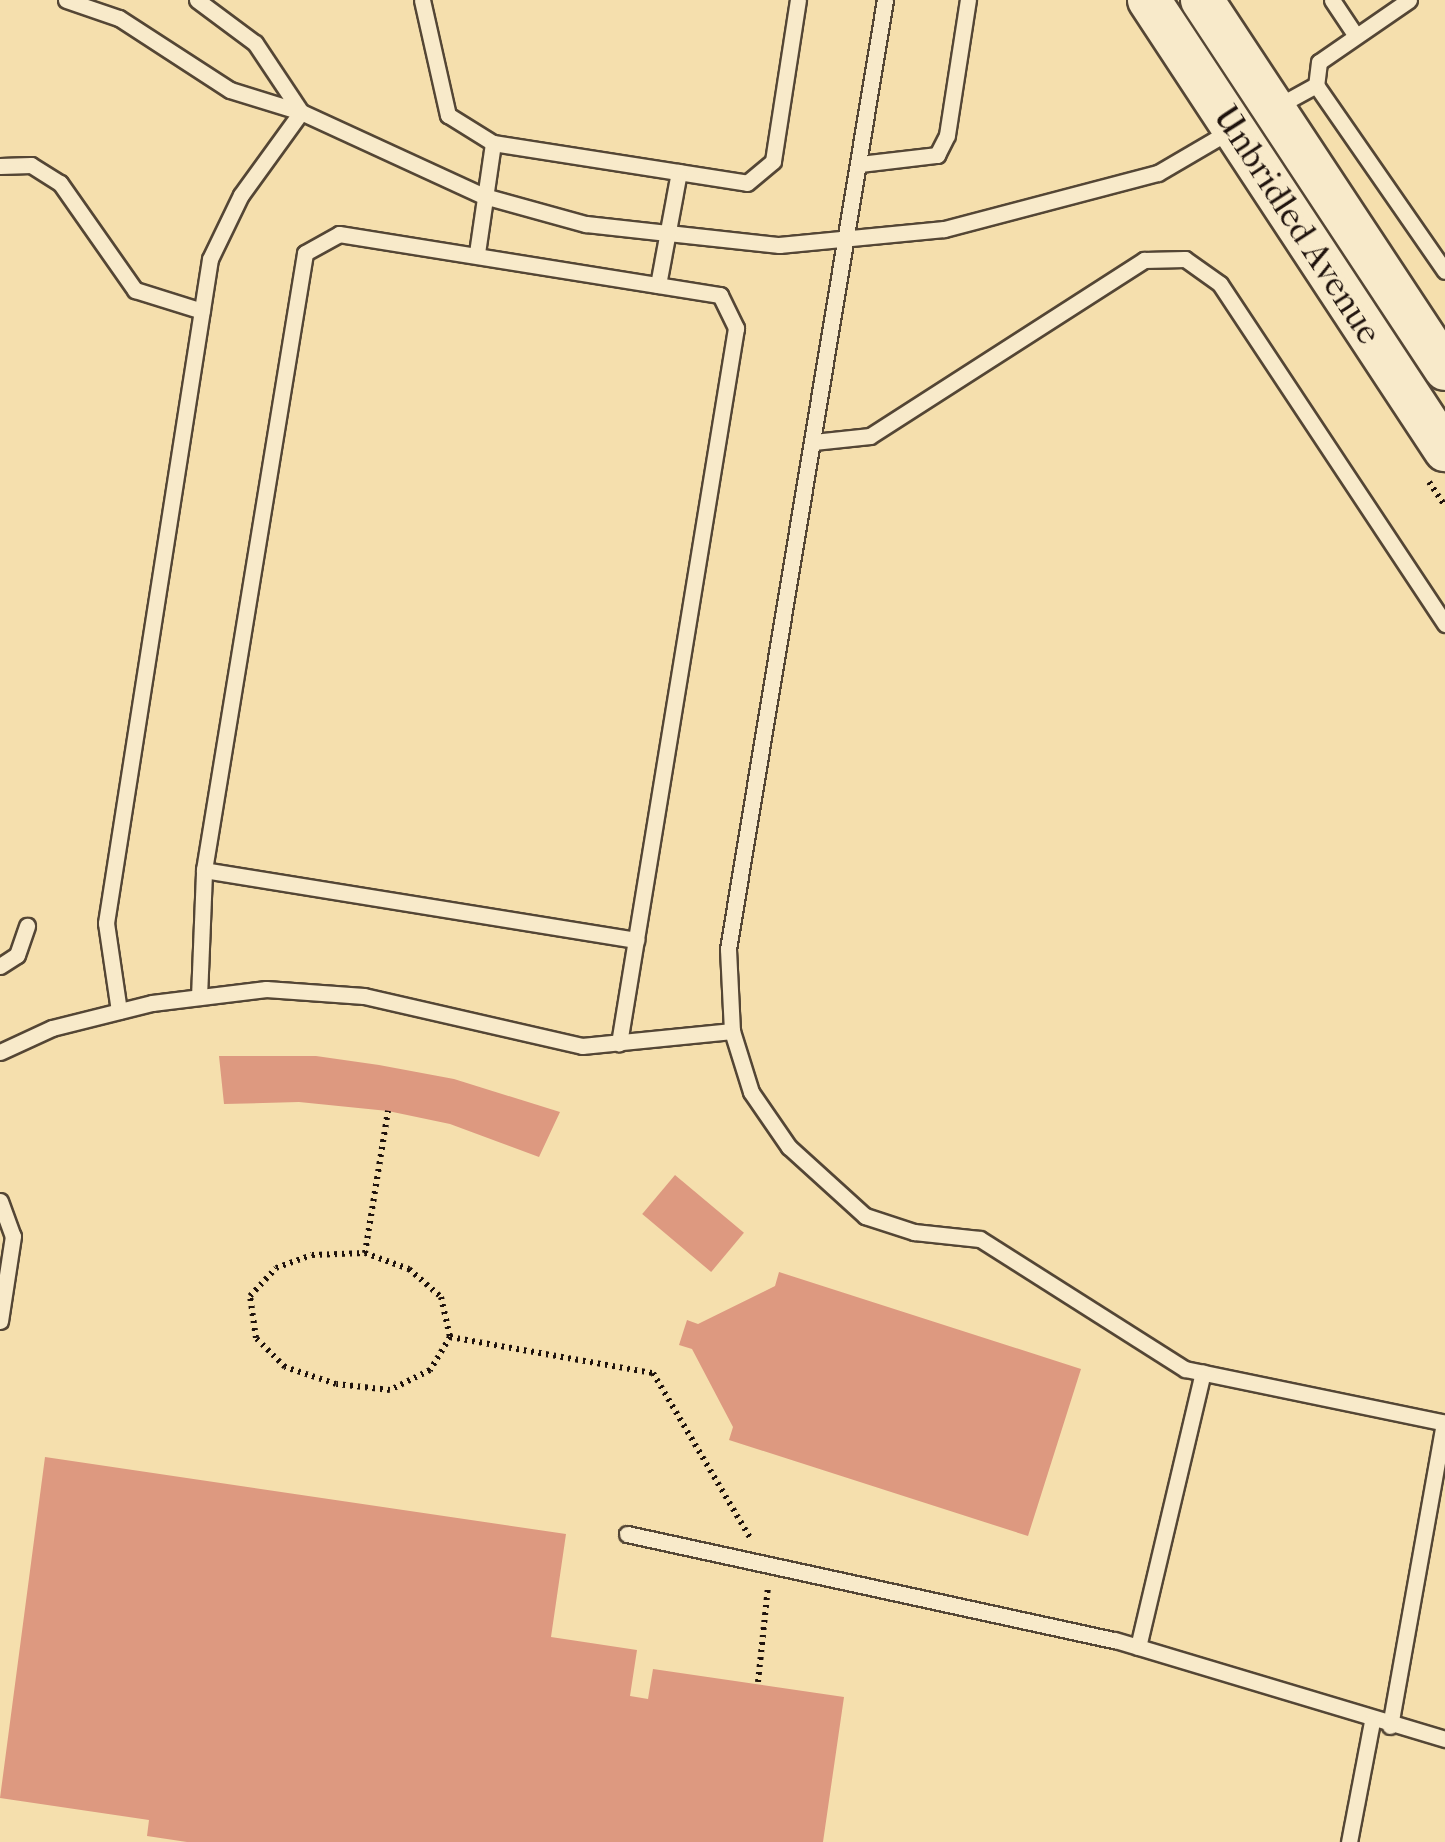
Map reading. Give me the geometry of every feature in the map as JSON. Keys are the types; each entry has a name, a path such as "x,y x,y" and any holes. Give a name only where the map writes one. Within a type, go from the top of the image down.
{"street":[{"name":"Unbridled Avenue","path":"1149,0 1254,118 1445,370"},
{"name":"Unbridled Avenue","path":"1202,0 1254,118 1445,450"}],"lane":[{"path":"66,0 118,18 230,90 301,112 484,196 586,224 779,245 944,229 1158,172 1316,86"},
{"path":"197,0 255,43 301,112"},
{"path":"422,0 448,116 494,143 747,183 772,161 798,0"},
{"path":"885,0 849,238 728,949 732,1031 752,1092 789,1147 865,1216 914,1232 980,1239 1114,1329 1203,1373 1444,1423 1390,1726"},
{"path":"860,164 937,155 947,134 968,0"},
{"path":"1332,0 1356,36"},
{"path":"1409,0 1319,62 1316,86 1445,271"},
{"path":"119,1011 106,923 210,259 241,195 301,112"},
{"path":"477,254 494,143"},
{"path":"0,166 31,165 60,183 135,290 202,311"},
{"path":"658,285 678,172"},
{"path":"199,996 204,870 305,253 339,234 720,295 736,328 619,1042"},
{"path":"814,442 870,436 1144,260 1185,258 1220,284 1445,624"},
{"path":"204,870 636,940"},
{"path":"0,966 17,955 27,926"},
{"path":"0,1052 52,1028 119,1011 266,989 364,996 582,1046 732,1031"},
{"path":"0,1201 14,1236 0,1321"},
{"path":"1138,1648 1203,1373"},
{"path":"626,1534 1138,1648 1445,1740"},
{"path":"1348,1842 1372,1721"}],"path":[{"path":"366,1253 388,1111"},
{"path":"366,1253 408,1269 441,1297 450,1337 430,1370 390,1390 336,1384 285,1367 256,1338 250,1296 276,1268 312,1255 366,1253"},
{"path":"450,1337 653,1373 746,1525 772,1596 758,1682"}],"building":[{"path":"219,1056 316,1056 379,1065 454,1079 560,1112 539,1157 450,1124 388,1111 299,1102 224,1104"},
{"path":"675,1175 744,1233 711,1272 642,1214"},
{"path":"779,1272 1081,1369 1028,1536 729,1440 733,1427 692,1349 679,1345 687,1320 698,1324 775,1286"},
{"path":"45,1457 566,1534 551,1637 637,1650 630,1696 648,1699 653,1669 844,1697 823,1842 187,1842 147,1836 149,1820 0,1798"}]}
